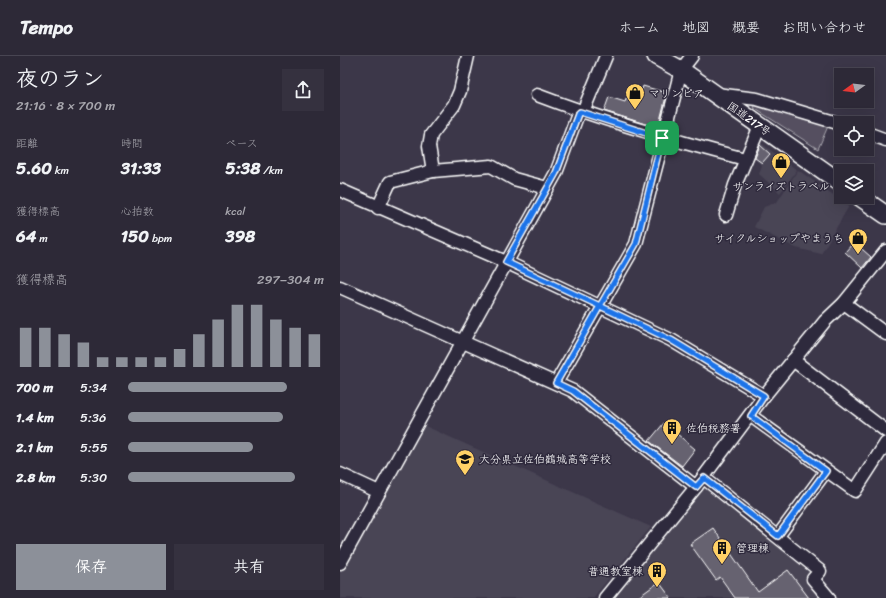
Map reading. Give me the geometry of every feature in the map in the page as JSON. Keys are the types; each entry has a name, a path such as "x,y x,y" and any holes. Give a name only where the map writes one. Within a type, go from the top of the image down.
{"highway":[{"name":"国道217号","path":"656,56 681,70 834,178"},
{"path":"870,204 886,215"}],"street":[{"path":"432,171 429,146 431,135 454,105 460,91 468,56"},
{"path":"340,563 556,173 578,114 584,108 596,84 606,56"},
{"path":"556,383 636,244 662,138 681,70 692,56"},
{"path":"713,93 757,99 834,122"},
{"path":"537,95 580,112 662,138 745,159"},
{"path":"726,215 735,185 760,126"},
{"path":"874,136 886,140"},
{"path":"378,208 390,182 432,171 491,166 514,180 547,188"},
{"path":"340,190 378,208 506,262 671,340 764,396"},
{"path":"605,598 700,482 751,416 764,396 793,360 825,321 844,303 886,251"},
{"path":"340,287 573,391 778,536 820,571 813,579 830,598"},
{"path":"844,303 886,334"},
{"path":"793,360 886,431"},
{"path":"751,416 855,491 886,444"},
{"path":"778,536 826,471"},
{"path":"340,474 379,492"}],"shaded area":[{"path":"757,102 829,124 818,149 754,108"},
{"path":"757,140 797,170 780,193 759,174 762,165 749,155"},
{"path":"798,170 834,195 834,204 846,204 849,206 821,254 796,248 754,227 764,207 777,202"},
{"name":"大分県立佐伯鶴城高等学校","path":"423,425 651,527 593,598 340,598 340,573"},
{"path":"703,481 813,572 825,598 612,598"}],"building":[{"name":"マリンピア","path":"643,86 667,93 658,128 604,111 609,97 625,102 626,99 638,103"},
{"path":"760,145 770,154 762,163 755,158"},
{"name":"サイクルショップやまうち","path":"854,242 871,257 862,268 845,252"},
{"name":"佐伯税務署","path":"664,423 695,449 682,466 649,441"},
{"name":"管理棟","path":"713,528 758,592 788,570 809,598 735,598 720,577 716,580 690,544"},
{"name":"普通教室棟","path":"659,582 671,598 637,598"}],"place":[{"name":"マリンピア","path":"635,110"},
{"name":"サンライズトラベル","path":"781,179"},
{"name":"サイクルショップやまうち","path":"858,255"},
{"name":"佐伯税務署","path":"672,445"},
{"name":"大分県立佐伯鶴城高等学校","path":"465,476"},
{"name":"管理棟","path":"722,565"},
{"name":"普通教室棟","path":"657,588"}],"route":[{"path":"662,138 580,112 556,173 506,262 600,306 556,383 573,391 696,487 704,478 721,493 778,536 826,471 751,416 764,396 671,340 600,306 636,244 662,138"}]}
